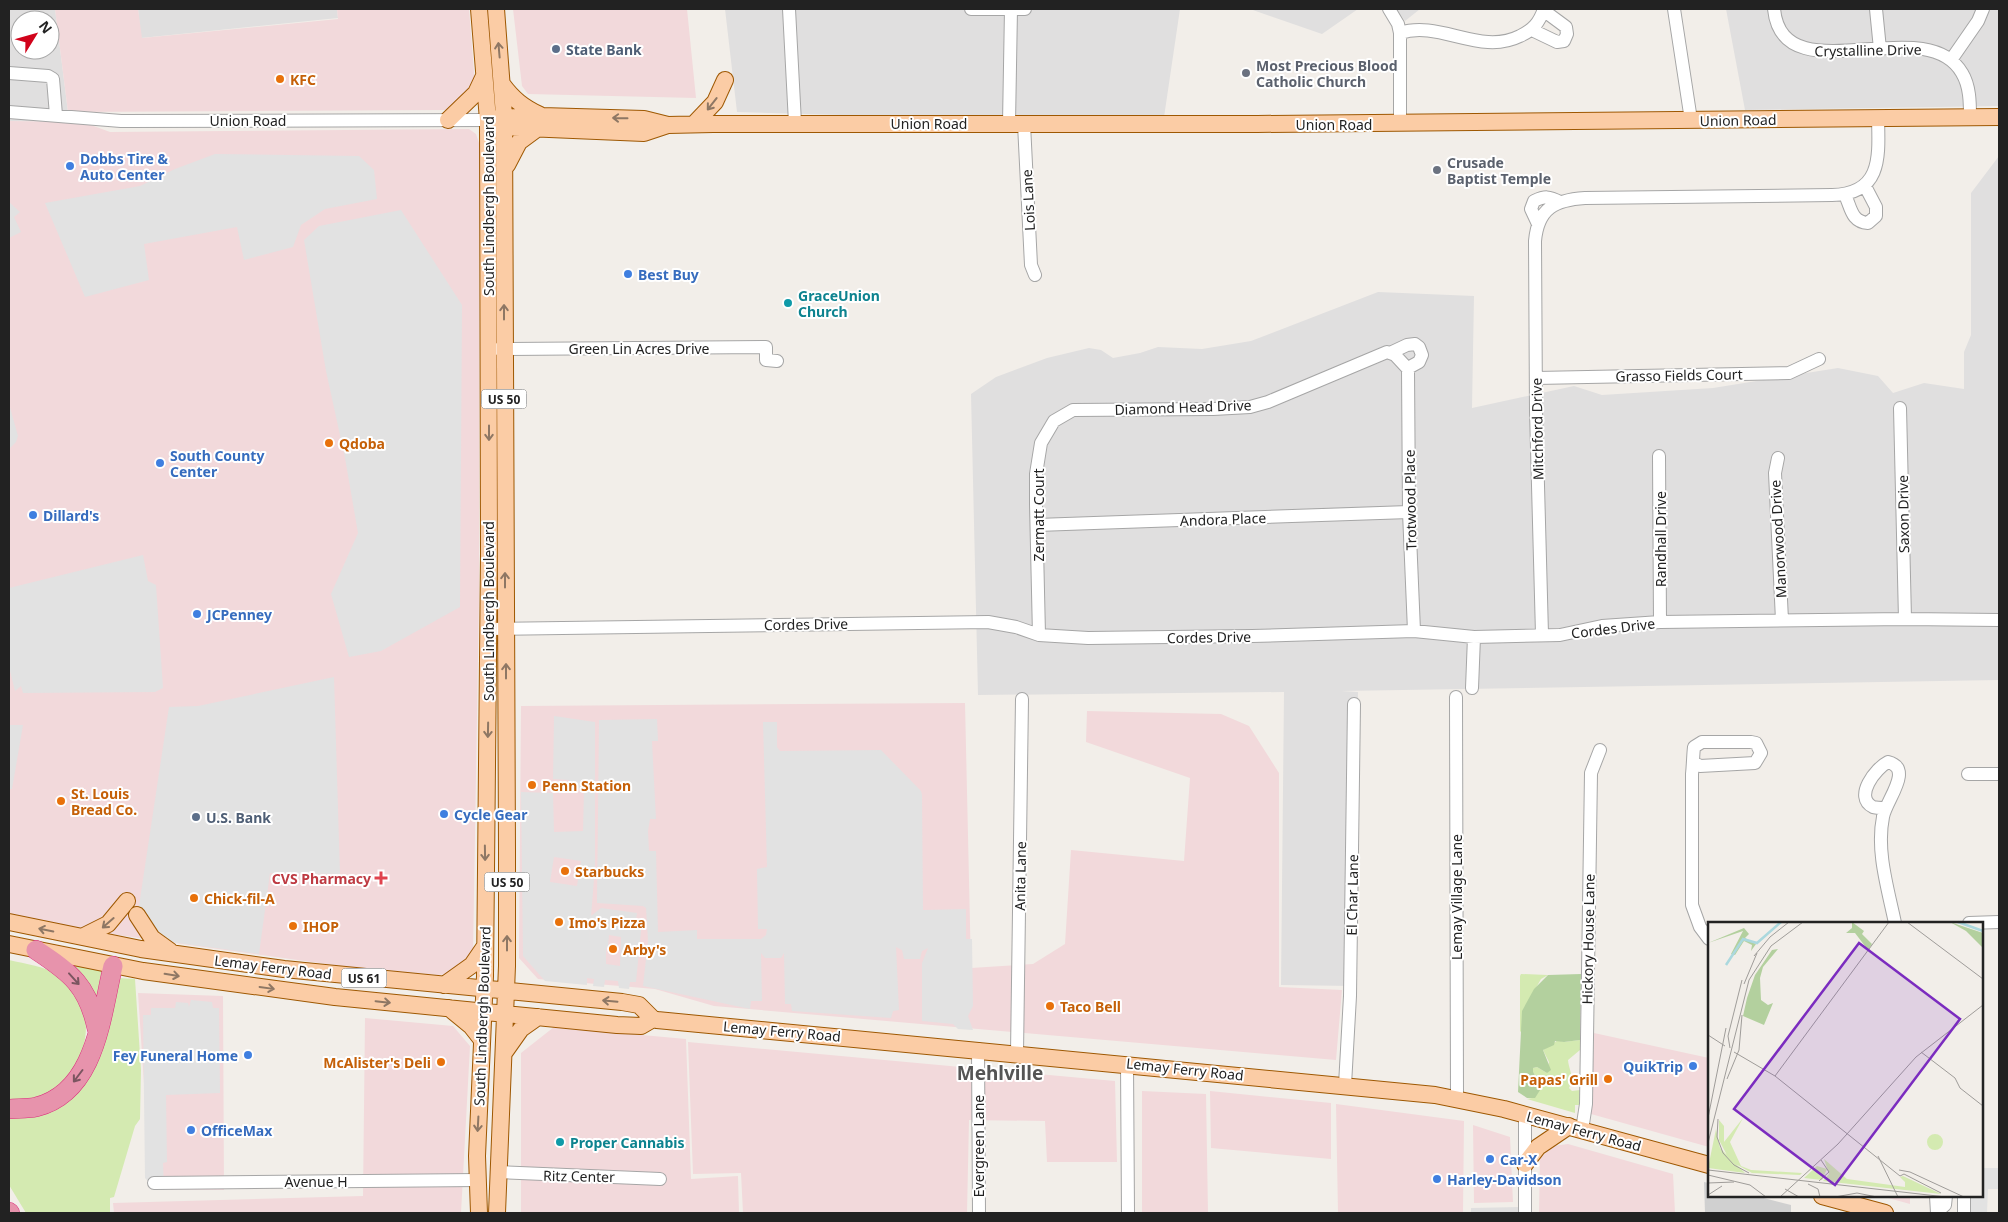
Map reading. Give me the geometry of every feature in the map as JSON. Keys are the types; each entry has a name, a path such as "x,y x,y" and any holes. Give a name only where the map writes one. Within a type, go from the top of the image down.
{"highway":[{"path":"36,950 66,970 79,983 90,1002 97,1032"},
{"path":"9,1109 36,1107 60,1096 79,1077 92,1054 113,966"}],"main road":[{"name":"South Lindbergh Boulevard","path":"479,9 488,120 496,349 497,629 507,966 497,1213"},
{"name":"South Lindbergh Boulevard","path":"496,9 504,121 504,170 496,349"},
{"path":"448,120 476,93 484,76"},
{"path":"694,124 715,102 725,80"},
{"path":"502,84 511,97 540,122 519,142 504,170"},
{"name":"Union Road","path":"488,120 540,122 644,119 668,125 796,123 1400,123 1999,117"},
{"name":"South Lindbergh Boulevard","path":"479,1213 477,1156 497,629"},
{"path":"82,937 108,924 127,901"},
{"path":"137,915 152,938 174,954"},
{"name":"Lemay Ferry Road","path":"9,922 174,954 314,973 639,1005 653,1019"},
{"name":"Lemay Ferry Road","path":"9,944 113,966 335,998 640,1026 653,1019 1345,1085 1458,1098 1525,1114 1708,1165"},
{"path":"444,985 472,965 485,946"},
{"path":"507,966 523,982 542,994"},
{"path":"449,1008 472,1026 482,1040"},
{"path":"504,1053 521,1029 538,1017"},
{"path":"1525,1164 1538,1147 1576,1128"},
{"path":"1826,1197 1878,1212"}],"street":[{"path":"788,9 796,123"},
{"path":"971,9 1024,9"},
{"name":"Lois Lane","path":"1011,9 1016,123 1031,265 1035,275"},
{"path":"1389,9 1398,24 1400,33 1400,123"},
{"path":"1400,33 1415,29 1495,44 1513,40 1532,30 1543,9 1566,27 1567,34 1564,41 1557,42 1532,30"},
{"path":"1674,9 1691,120"},
{"name":"Crystalline Drive","path":"1774,9 1776,24 1783,36 1807,51 1934,50 1951,60 1966,80 1970,117"},
{"path":"1876,9 1880,49"},
{"path":"1951,60 1978,21 1983,9"},
{"path":"9,73 48,76 53,79 56,115"},
{"name":"Union Road","path":"9,112 121,121 488,120"},
{"path":"1845,195 1853,215 1858,221 1868,224 1876,216 1876,207 1865,186 1878,160 1878,119"},
{"name":"Mitchford Drive","path":"1542,634 1535,241 1538,224 1548,209 1560,202 1585,198 1845,195 1865,186"},
{"name":"Green Lin Acres Drive","path":"496,349 766,347 766,360 777,361"},
{"name":"Diamond Head Drive","path":"1073,410 1213,410 1250,407 1268,402 1379,355 1399,360"},
{"name":"Grasso Fields Court","path":"1536,378 1788,373 1819,359"},
{"name":"Trotwood Place","path":"1399,360 1409,512 1414,632"},
{"name":"Saxon Drive","path":"1900,408 1905,619"},
{"name":"Zermatt Court","path":"1039,635 1036,474 1041,443 1054,420 1073,410"},
{"name":"Randhall Drive","path":"1659,456 1660,622"},
{"name":"Manorwood Drive","path":"1778,458 1775,472 1782,620"},
{"name":"Andora Place","path":"1037,525 1409,512"},
{"name":"Cordes Drive","path":"497,629 988,622 1016,627 1039,635 1088,638 1414,632 1474,637 1560,635 1602,626 1660,622 1905,619 1999,620"},
{"path":"1472,688 1474,637"},
{"name":"Lemay Village Lane","path":"1456,697 1458,1098"},
{"name":"Anita Lane","path":"1017,1053 1022,699"},
{"name":"El Char Lane","path":"1345,1085 1350,996 1354,704"},
{"path":"1693,762 1700,766 1755,763 1761,753 1756,743 1751,742 1702,742 1694,747 1693,762 1692,905 1700,927 1708,938"},
{"name":"Hickory House Lane","path":"1576,1128 1586,1104 1591,774 1600,750"},
{"path":"1968,774 1999,774"},
{"path":"1885,808 1881,828 1881,847 1895,922"},
{"path":"1969,922 1999,922"},
{"name":"Evergreen Lane","path":"978,1049 979,1213"},
{"path":"1127,1064 1128,1213"},
{"path":"1525,1114 1525,1213"},
{"name":"Ritz Center","path":"499,1172 660,1179"},
{"name":"Avenue H","path":"154,1183 478,1180"},
{"path":"1936,1197 1934,1203 1937,1213 1945,1205 1946,1197"},
{"path":"1964,1197 1964,1213"}],"shaded area":[{"path":"9,9 55,9 10,10 10,60 60,60 60,49 68,112 64,122 9,121"},
{"path":"138,9 337,9 338,18 141,38"},
{"path":"138,9 142,38 338,19 337,9 469,9 475,85 452,109 445,110 68,112 60,49 60,10 55,10"},
{"path":"513,9 687,9 696,98 528,94 522,86"},
{"path":"725,9 1180,9 1163,124 737,112"},
{"path":"1250,9 1358,9 1322,34"},
{"path":"1396,9 1420,9 1405,21"},
{"path":"1726,9 1999,9 1999,106 1745,110"},
{"path":"9,121 83,122 110,132 469,129 476,134 479,143 479,597 473,953 468,963 449,974 438,975 341,966 9,918"},
{"path":"215,154 359,156 374,170 377,199 325,209 301,225 293,247 244,260 237,227 144,244 149,280 85,297 45,203 140,186 175,169"},
{"path":"1999,156 1999,680 1341,691 1358,692 1354,986 1281,985 1284,692 978,695 971,394 996,377 1047,358 1089,348 1101,350 1113,358 1140,353 1158,347 1202,349 1251,341 1378,292 1474,296 1472,408 1574,386 1602,395 1713,388 1838,368 1878,376 1893,393 1924,383 1964,389 1964,352 1971,335 1971,193"},
{"path":"9,202 20,212 14,217 21,232 9,238"},
{"path":"401,210 462,305 460,607 381,651 349,657 331,594 358,533 345,458 326,371 304,240 319,226"},
{"path":"9,404 18,436 16,442 9,449"},
{"path":"143,555 148,581 156,585 163,688 155,692 23,693 21,686 15,691 9,667 9,588"},
{"path":"334,677 340,874 270,873 259,954 149,939 137,919 169,707 198,706"},
{"path":"965,703 971,968 1033,964 1065,944 1071,850 1184,861 1190,778 1086,742 1087,711 1221,714 1249,726 1279,773 1279,987 1342,990 1336,1060 714,1006 655,989 538,979 519,958 521,706"},
{"path":"554,716 595,722 595,866 591,916 601,908 637,913 636,920 642,921 636,982 630,982 629,989 619,988 618,981 605,980 604,987 593,986 594,979 587,978 587,985 545,981 523,956 521,792 553,793 554,832 583,831 584,789 570,788 569,780 553,779","holes":["554,857 581,861 577,886 550,882","609,935 621,937 620,966 606,964 606,948 608,947"]},
{"path":"657,719 658,741 652,741 656,819 650,819 648,831 649,851 656,851 658,932 697,930 697,939 761,939 766,935 767,929 758,929 757,869 767,867 763,722 777,722 777,747 780,751 881,750 921,791 923,910 966,909 966,939 972,939 973,1006 968,1016 973,1030 958,1029 953,1024 922,1021 922,963 928,948 922,951 920,959 904,959 902,950 896,947 899,1010 893,1011 891,1018 792,1011 791,1004 785,1004 784,953 781,958 765,958 761,953 762,1001 751,1001 750,1009 643,986 648,941 646,908 643,906 597,903 599,720"},
{"path":"9,725 23,725 12,789 9,789"},
{"path":"138,993 223,996 224,1190 151,1189"},
{"path":"191,1000 212,1002 213,1008 219,1008 220,1093 166,1095 167,1162 163,1163 164,1190 152,1186 145,1178 143,1015 151,1015 151,1008 175,1008 176,1002 188,1003 189,1007"},
{"path":"365,1018 453,1026 470,1046 461,1213 114,1213 113,1203 363,1196"},
{"path":"554,1027 686,1039 691,1179 738,1176 739,1213 521,1213 521,1053"},
{"path":"1594,1033 1708,1058 1708,1147 1591,1114"},
{"path":"688,1042 1115,1081 1117,1162 1047,1162 1045,1121 969,1120 967,1213 743,1213 741,1173 693,1174"},
{"path":"1142,1091 1206,1094 1208,1213 1142,1213"},
{"path":"1210,1091 1331,1103 1331,1159 1211,1148"},
{"path":"1336,1104 1464,1121 1463,1213 1338,1213"},
{"path":"1473,1125 1510,1137 1513,1202 1474,1203"},
{"path":"1568,1144 1673,1174 1675,1213 1539,1213 1540,1158 1553,1146"},
{"path":"1983,1168 1999,1168 1999,1189 1988,1189 1987,1213 1970,1213 1970,1197 1983,1197"},
{"path":"1704,1182 1708,1183 1708,1197 1760,1197 1791,1205 1791,1213 1705,1213"},
{"path":"1885,1197 1910,1197 1910,1204"},
{"path":"1520,1207 1520,1213 1471,1213 1471,1208"}],"green space":[{"path":"9,960 48,970 60,976 72,987 81,1001 85,1016 86,1032 83,1049 77,1064 68,1078 51,1092 39,1097 9,1103"},
{"path":"70,964 101,971 104,976 98,1012"},
{"path":"1521,974 1548,975 1541,979 1523,1011 1523,1029 1520,1032 1520,976"},
{"path":"1581,974 1580,1040 1555,1041 1554,1045 1543,1050 1551,1070 1547,1073 1537,1067 1533,1068 1533,1072 1542,1087 1535,1098 1527,1098 1518,1092 1522,1011 1534,989 1548,975"},
{"path":"118,978 135,979 141,1070 140,1119 135,1126 114,1197 110,1198 110,1213 26,1213 9,1185 9,1118 32,1115 64,1102"},
{"path":"1558,1040 1564,1042 1580,1040 1580,1050 1568,1060 1572,1077 1569,1088 1572,1091 1580,1090 1580,1105 1575,1105 1575,1113 1527,1099 1532,1098 1539,1079 1532,1072 1533,1068 1537,1067 1547,1073 1549,1062 1543,1050"}],"place":[{"name":"State Bank","path":"556,49"},
{"name":"Most Precious Blood Catholic Church","path":"1246,73"},
{"name":"KFC","path":"280,79"},
{"name":"Dobbs Tire & Auto Center","path":"70,166"},
{"name":"Crusade Baptist Temple","path":"1437,170"},
{"name":"Best Buy","path":"628,274"},
{"name":"GraceUnion Church","path":"788,303"},
{"name":"Qdoba","path":"329,443"},
{"name":"South County Center","path":"160,463"},
{"name":"Dillard's","path":"33,515"},
{"name":"JCPenney","path":"197,614"},
{"name":"Penn Station","path":"532,785"},
{"name":"St. Louis Bread Co.","path":"61,801"},
{"name":"Cycle Gear","path":"444,814"},
{"name":"U.S. Bank","path":"196,817"},
{"name":"Starbucks","path":"565,871"},
{"name":"CVS Pharmacy","path":"381,878"},
{"name":"Chick-fil-A","path":"194,898"},
{"name":"Imo's Pizza","path":"559,922"},
{"name":"IHOP","path":"293,926"},
{"name":"Arby's","path":"613,949"},
{"name":"Taco Bell","path":"1050,1006"},
{"name":"Fey Funeral Home","path":"248,1055"},
{"name":"McAlister's Deli","path":"441,1062"},
{"name":"QuikTrip","path":"1693,1066"},
{"name":"Papas' Grill","path":"1608,1079"},
{"name":"OfficeMax","path":"191,1130"},
{"name":"Proper Cannabis","path":"560,1142"},
{"name":"Car-X","path":"1490,1159"},
{"name":"Harley-Davidson","path":"1437,1179"}],"district":[{"name":"Mehlville","path":"1000,1073"}]}
